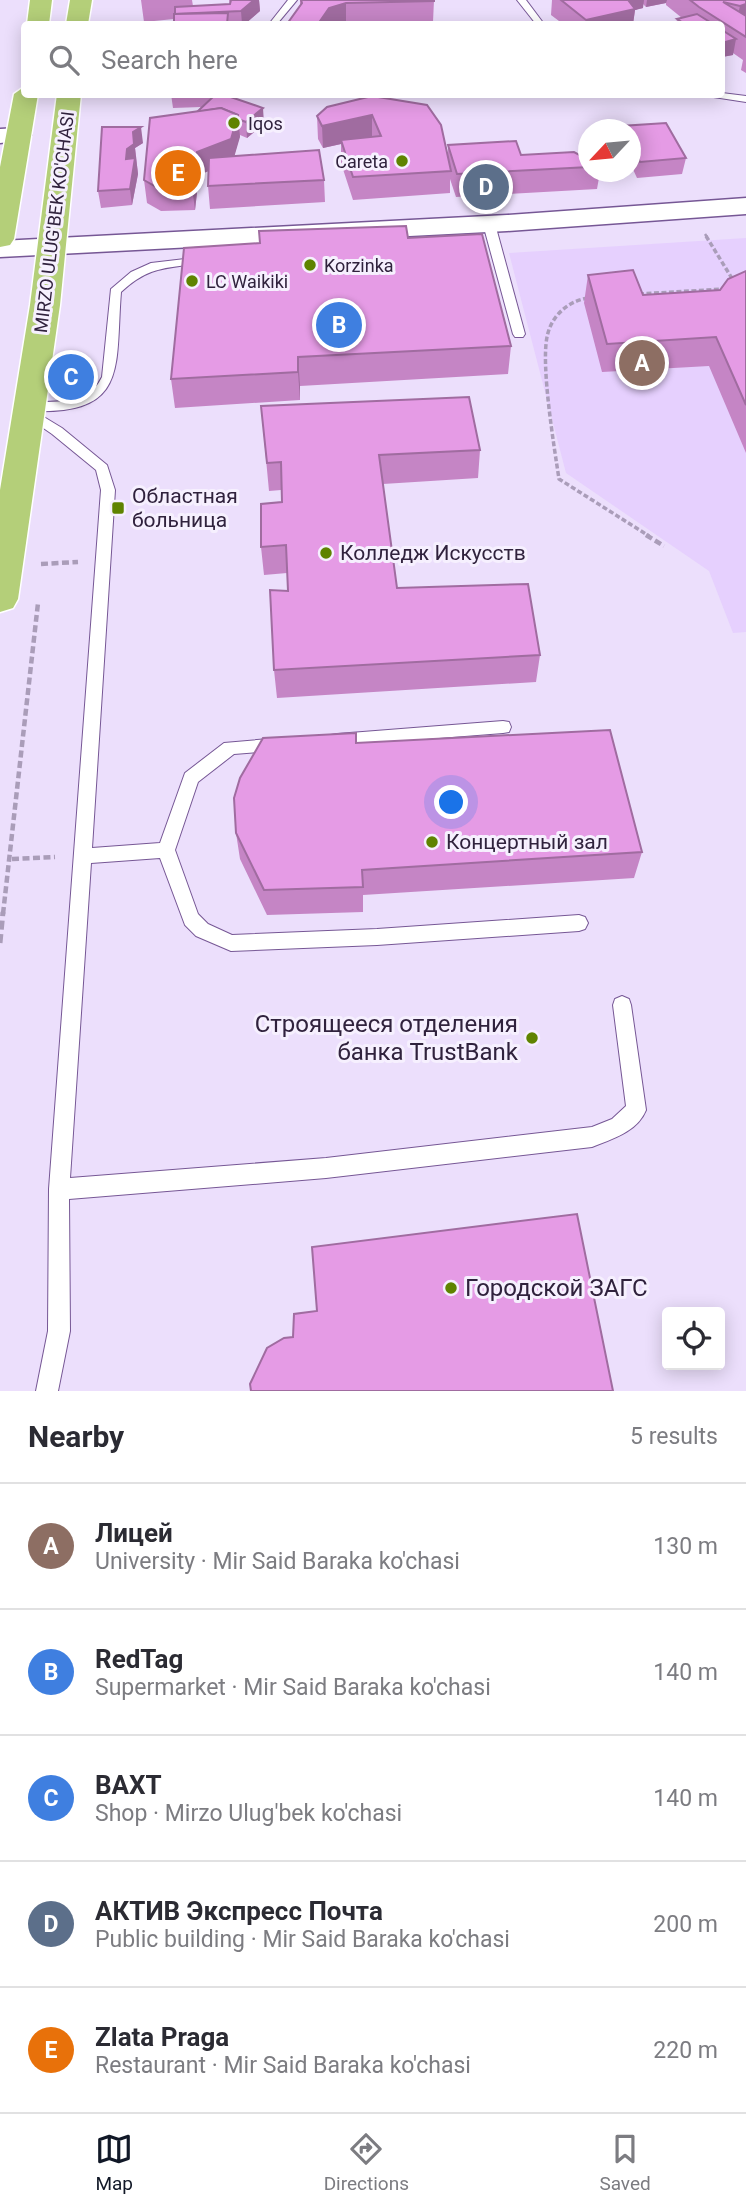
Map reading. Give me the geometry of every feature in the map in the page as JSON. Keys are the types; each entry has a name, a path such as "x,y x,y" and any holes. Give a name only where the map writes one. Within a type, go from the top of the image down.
{"main road":[{"path":"38,21 41,0"},
{"path":"78,21 81,0"},
{"path":"0,239 10,136 24,98"},
{"name":"MIRZO ULUG'BEK KO'CHASI","path":"0,599 30,410 69,98"}],"street":[{"path":"0,249 52,245 167,250 746,206"}],"lane":[{"path":"276,21 293,0"},
{"path":"521,0 538,21"},
{"path":"725,97 746,99"},
{"path":"489,224 519,334"},
{"path":"30,410 60,408 94,397 104,389 108,377 115,290 132,273 167,250 219,258"},
{"path":"482,252 496,251"},
{"path":"30,410 102,468 108,491 59,1189 59,1331 47,1391"},
{"path":"326,741 503,727"},
{"path":"299,743 230,748 207,763 191,778 166,850 191,919 202,930 231,943 377,937 579,923"},
{"path":"84,856 166,850"},
{"path":"59,1189 172,1183 408,1160 592,1137 619,1126 636,1110 622,1005"}],"path":[{"path":"701,227 737,288"},
{"path":"636,294 725,289"},
{"path":"595,297 566,304 546,339 558,474 564,483 664,546"},
{"path":"41,577 44,551"},
{"path":"5,565 104,560"},
{"path":"0,943 12,859 39,591"},
{"path":"12,859 84,856"}],"shaded area":[{"path":"746,238 746,632 733,633 709,571 566,473 509,253"}],"building":[{"path":"231,0 254,0 241,11 175,14 175,7 230,4"},
{"path":"301,0 434,0 346,3 329,8 320,21 289,21 302,3"},
{"path":"561,0 628,0 635,9 586,20"},
{"path":"690,0 746,0 746,4 740,6 723,2 746,16 746,37 725,21"},
{"path":"228,13 227,21 174,21 174,14"},
{"path":"697,14 708,21 680,21 677,19"},
{"path":"725,32 736,39 725,42"},
{"path":"212,98 234,98 263,108 246,122 238,119 238,115 221,108 197,112"},
{"path":"364,98 384,98 427,105 441,125 451,171 353,177 341,140 381,136 372,115 322,126 317,116 327,107"},
{"path":"221,108 238,115 231,139 197,152 192,187 158,188 144,180 150,118"},
{"path":"666,123 686,158 641,162 641,125"},
{"path":"102,127 141,127 133,132 134,144 127,149 126,159 135,158 130,189 98,191"},
{"path":"516,141 521,155 574,152 578,154 578,168 457,174 448,145"},
{"path":"319,150 324,180 208,186 209,158"},
{"path":"406,226 408,238 482,234 511,346 298,357 298,372 171,379 184,248 260,243 259,231"},
{"path":"633,270 643,295 720,290 728,279 746,271 746,405 716,337 607,344 588,275"},
{"path":"63,359 76,359 75,378 62,379"},
{"path":"88,379 88,386 61,389 61,381"},
{"name":"Колледж Искусств","path":"469,397 480,450 379,455 397,588 528,584 540,655 274,670 270,590 288,591 286,545 261,547 261,504 282,502 281,462 267,463 261,406"},
{"name":"Концертный зал","path":"610,730 642,852 362,870 363,887 264,890 236,833 234,798 240,778 263,738 356,733 356,743"},
{"name":"Городской ЗАГС","path":"577,1214 613,1391 251,1391 250,1384 267,1348 284,1338 293,1337 294,1314 317,1311 312,1247"}],"place":[{"name":"Iqos","path":"234,123"},
{"name":"Careta","path":"402,161"},
{"name":"Zlata Praga","path":"178,173"},
{"name":"АКТИВ Экспресс Почта","path":"486,187"},
{"name":"Korzinka","path":"310,265"},
{"name":"LC Waikiki","path":"192,281"},
{"name":"RedTag","path":"339,325"},
{"name":"Лицей","path":"642,363"},
{"name":"BAXT","path":"71,377"},
{"name":"Областная больница","path":"118,508"},
{"name":"Колледж Искусств","path":"326,553"},
{"name":"Концертный зал","path":"432,842"},
{"name":"Строящееся отделения банка TrustBank","path":"532,1038"},
{"name":"Городской ЗАГС","path":"451,1288"}]}
